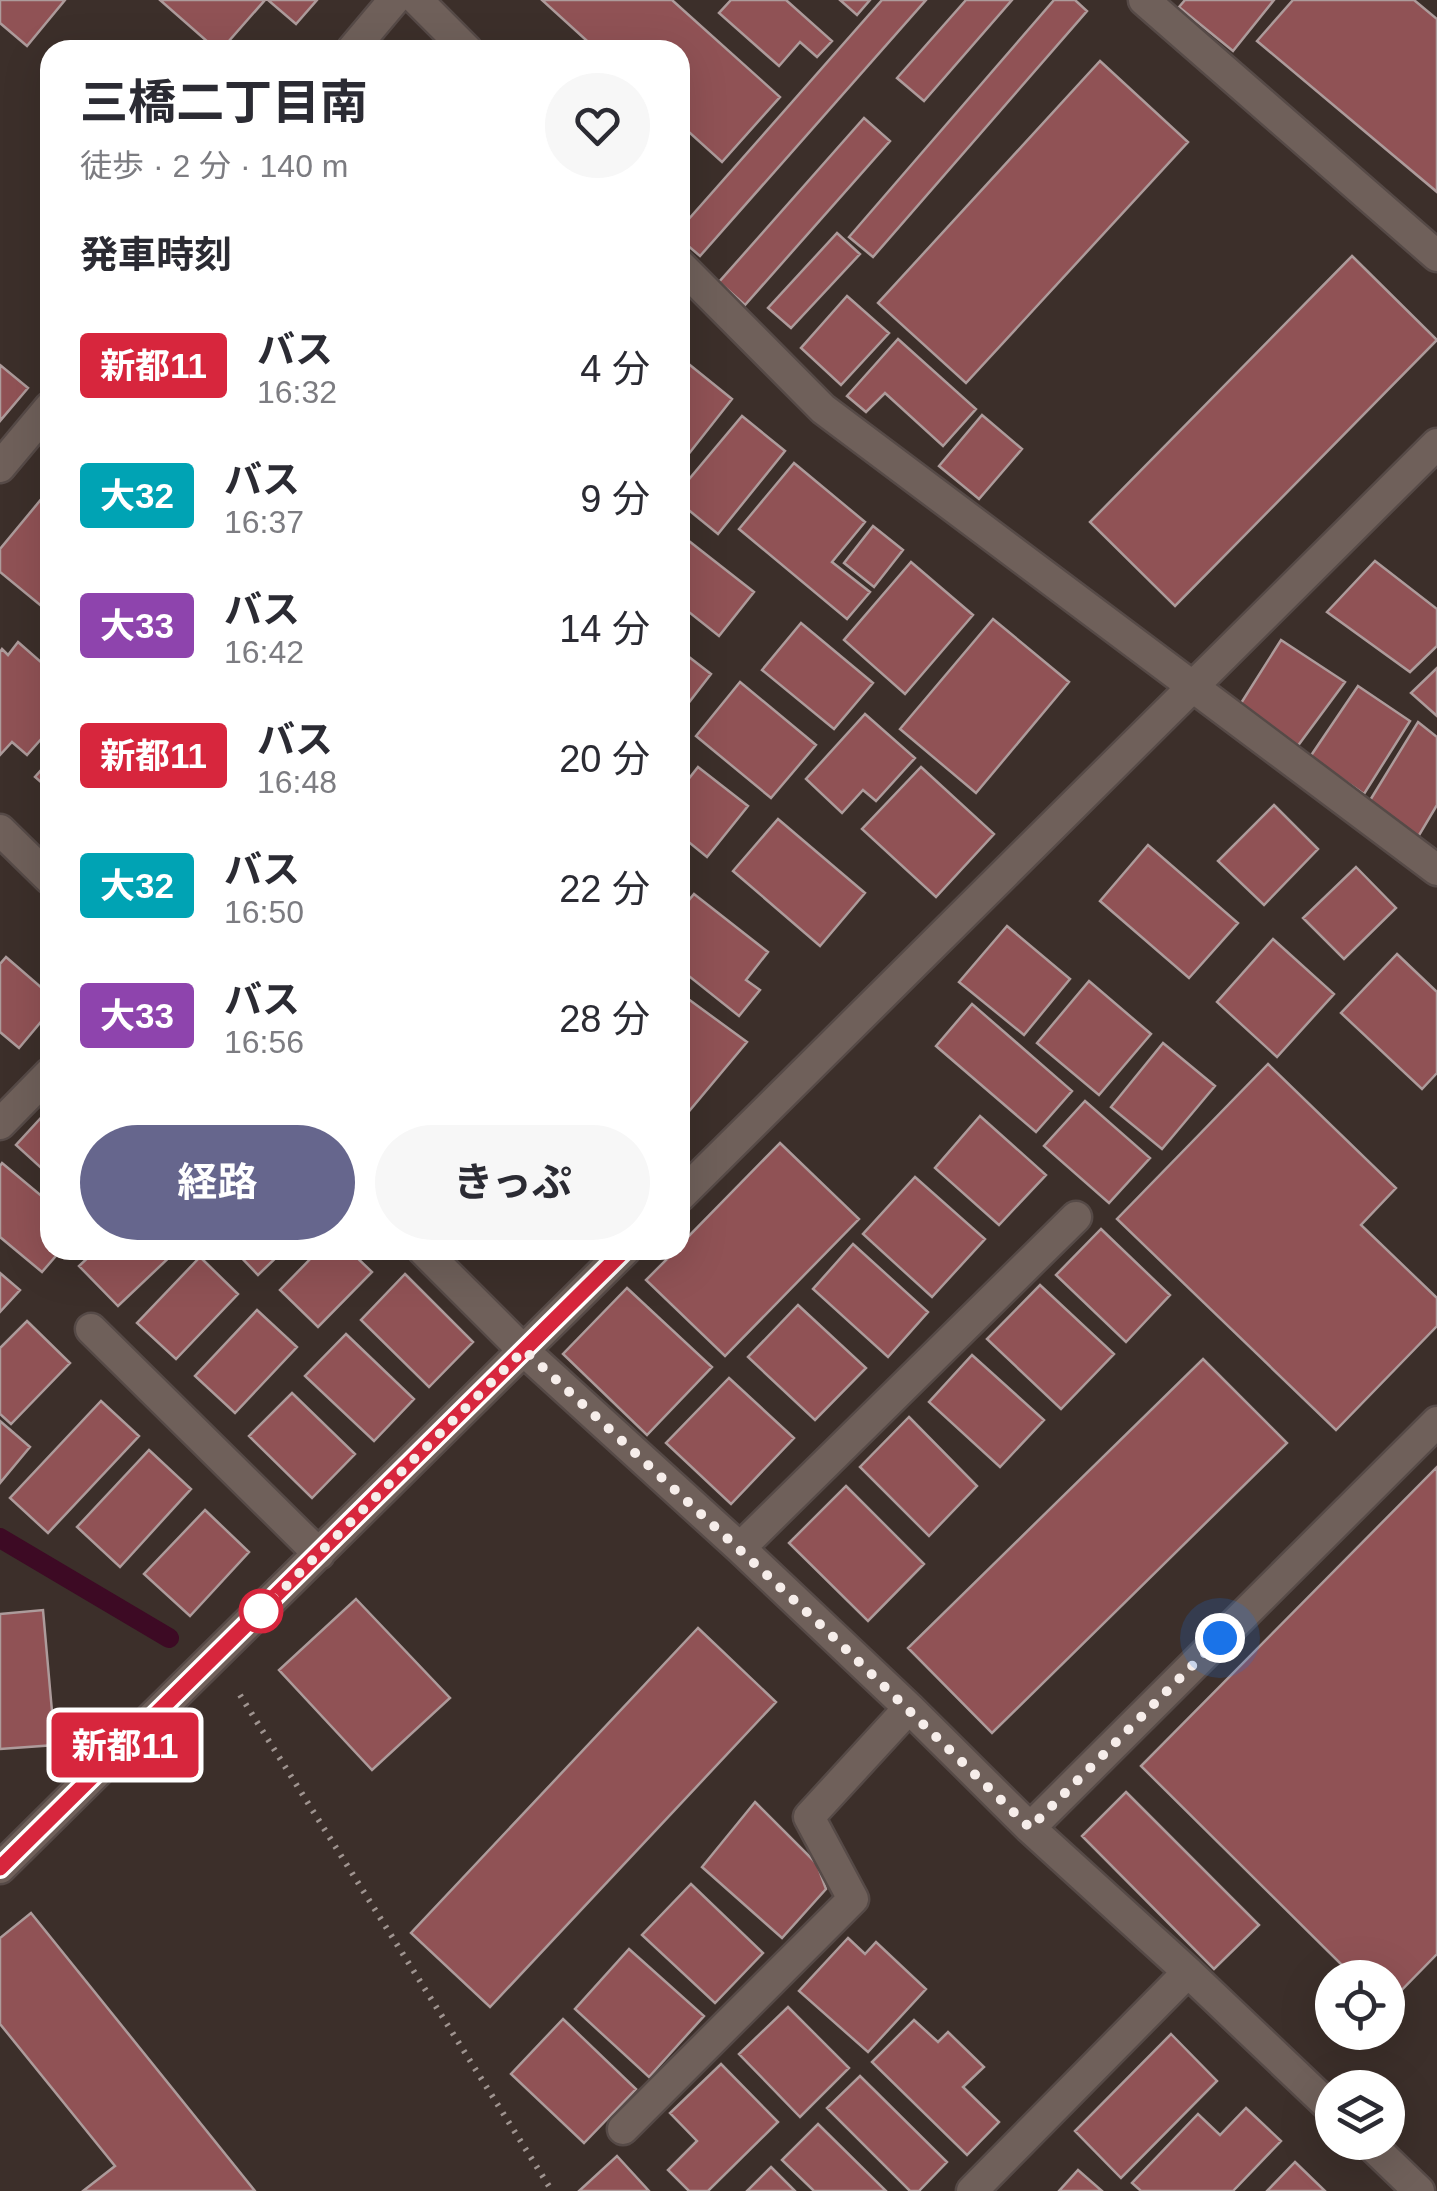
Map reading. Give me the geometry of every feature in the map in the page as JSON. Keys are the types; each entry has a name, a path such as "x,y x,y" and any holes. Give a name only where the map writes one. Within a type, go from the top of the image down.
{"street":[{"path":"360,40 394,0"},
{"path":"417,0 456,40"},
{"path":"1144,0 1437,256"},
{"path":"690,275 823,409 1437,870"},
{"path":"0,467 40,422"},
{"path":"690,1186 1437,444"},
{"path":"0,830 40,869"},
{"path":"0,1124 40,1082"},
{"path":"740,1548 1076,1217"},
{"path":"433,1260 524,1350 909,1708 1030,1828 1315,2093"},
{"path":"0,1868 616,1260"},
{"path":"91,1329 318,1554"},
{"path":"1030,1828 1437,1422"},
{"path":"623,2129 853,1900 809,1817 909,1708"},
{"path":"972,2191 1188,1972"},
{"path":"1387,2160 1419,2191"}],"path":[{"path":"215,1656 552,2191"}],"building":[{"path":"0,0 65,0 27,46 0,23"},
{"path":"160,0 265,0 230,40 206,40"},
{"path":"268,0 317,0 296,24"},
{"path":"542,0 672,0 780,97 722,162 690,133 690,40 586,40"},
{"path":"731,0 786,0 832,41 817,57 800,42 779,66 719,13"},
{"path":"840,0 870,0 857,15"},
{"path":"882,0 926,0 700,256 690,248 690,218"},
{"path":"966,0 1012,0 924,101 897,78"},
{"path":"1054,0 1075,0 1087,11 873,257 849,237"},
{"path":"1185,0 1274,0 1233,51 1179,7"},
{"path":"1293,0 1414,0 1437,19 1437,192 1257,41"},
{"path":"1100,61 1188,142 966,383 878,303"},
{"path":"864,118 890,141 745,305 719,282"},
{"path":"837,233 860,254 791,328 768,308"},
{"path":"1352,256 1437,340 1175,606 1090,522"},
{"path":"847,296 889,333 841,385 801,348"},
{"path":"898,339 976,409 943,446 885,393 866,412 847,396"},
{"path":"0,365 28,388 0,421"},
{"path":"690,365 732,399 690,452"},
{"path":"982,415 1022,449 979,499 939,466"},
{"path":"742,416 785,451 718,534 690,511 690,478"},
{"path":"794,463 865,522 832,562 870,592 847,619 739,529"},
{"path":"40,501 40,605 0,572 0,549"},
{"path":"873,526 903,550 874,587 844,563"},
{"path":"690,542 754,592 719,636 690,613"},
{"path":"1375,561 1437,609 1437,646 1410,672 1327,612"},
{"path":"911,562 973,615 905,694 844,640"},
{"path":"993,619 1069,682 976,793 900,729"},
{"path":"801,623 873,683 834,729 762,670"},
{"path":"1281,640 1345,682 1297,747 1238,708"},
{"path":"18,642 40,661 40,740 27,755 12,742 0,755 0,652 2,649 8,655"},
{"path":"690,658 711,674 690,701"},
{"path":"1437,668 1437,716 1411,693"},
{"path":"740,682 816,745 771,798 696,736"},
{"path":"1358,686 1410,721 1364,794 1310,757"},
{"path":"865,714 915,758 876,801 863,790 842,813 806,779"},
{"path":"1418,722 1437,737 1437,805 1418,837 1369,802"},
{"path":"698,767 748,806 707,857 690,843 690,777"},
{"path":"921,767 994,834 936,897 862,829"},
{"path":"1274,805 1318,849 1264,905 1218,861"},
{"path":"778,819 865,893 820,946 733,871"},
{"path":"1148,845 1238,923 1189,978 1100,901"},
{"path":"1356,867 1396,908 1344,959 1303,918"},
{"path":"694,894 768,952 746,980 760,990 739,1016 690,977 690,899"},
{"path":"1007,926 1070,979 1024,1035 959,982"},
{"path":"1273,939 1334,994 1277,1057 1217,1002"},
{"path":"1397,954 1437,992 1437,1073 1422,1089 1341,1013"},
{"path":"6,957 40,986 40,1023 19,1048 0,1032 0,964"},
{"path":"1089,981 1151,1034 1099,1095 1037,1043"},
{"path":"690,1000 747,1042 690,1110"},
{"path":"972,1004 1072,1091 1036,1132 936,1046"},
{"path":"1163,1043 1215,1086 1162,1149 1111,1107"},
{"path":"1268,1064 1396,1188 1361,1225 1437,1298 1437,1326 1336,1430 1117,1219"},
{"path":"1085,1101 1150,1158 1109,1203 1044,1146"},
{"path":"980,1116 1046,1175 999,1225 935,1168"},
{"path":"40,1119 40,1167 16,1145"},
{"path":"780,1143 859,1219 725,1356 646,1280 666,1260 690,1260 690,1235"},
{"path":"2,1163 40,1195 40,1260 52,1260 42,1272 0,1237"},
{"path":"915,1177 985,1239 932,1297 863,1234"},
{"path":"1101,1229 1170,1295 1126,1342 1056,1275"},
{"path":"853,1244 928,1312 888,1357 813,1289"},
{"path":"85,1260 166,1260 118,1306 79,1266"},
{"path":"197,1260 203,1260 238,1294 176,1359 137,1323"},
{"path":"244,1260 274,1260 258,1275"},
{"path":"309,1260 359,1260 372,1272 318,1327 280,1290"},
{"path":"0,1273 20,1290 0,1312"},
{"path":"405,1274 473,1342 429,1387 361,1320"},
{"path":"1040,1285 1114,1354 1061,1409 987,1339"},
{"path":"627,1288 712,1367 647,1435 563,1354"},
{"path":"798,1305 866,1368 815,1420 748,1357"},
{"path":"257,1310 297,1347 235,1413 195,1376"},
{"path":"27,1321 70,1363 11,1424 0,1414 0,1348"},
{"path":"346,1334 414,1399 374,1441 305,1376"},
{"path":"972,1355 1044,1420 1000,1467 929,1402"},
{"path":"1203,1359 1287,1443 992,1733 908,1648"},
{"path":"729,1378 794,1438 731,1504 666,1443"},
{"path":"292,1393 355,1454 312,1498 249,1436"},
{"path":"101,1401 139,1436 48,1533 10,1498"},
{"path":"909,1417 977,1486 929,1536 860,1467"},
{"path":"0,1421 30,1447 0,1483"},
{"path":"149,1450 191,1489 120,1567 77,1527"},
{"path":"1437,1467 1437,1954 1405,1987 1405,1960 1337,1960 1141,1766"},
{"path":"846,1486 924,1564 868,1621 789,1543"},
{"path":"205,1510 249,1552 190,1616 144,1574"},
{"path":"356,1599 450,1698 372,1770 279,1670"},
{"path":"43,1610 55,1745 0,1749 0,1614"},
{"path":"698,1628 776,1702 490,2007 411,1933"},
{"path":"1126,1792 1259,1925 1214,1969 1082,1836"},
{"path":"755,1802 817,1864 826,1889 782,1938 702,1867"},
{"path":"691,1884 763,1953 715,2003 642,1935"},
{"path":"31,1913 255,2191 83,2191 115,2166 0,2024 0,1938"},
{"path":"848,1938 865,1954 876,1942 926,1989 868,2052 799,1991"},
{"path":"629,1949 704,2016 649,2077 575,2009"},
{"path":"788,2007 849,2068 800,2117 739,2054"},
{"path":"563,2019 636,2089 584,2143 511,2074"},
{"path":"914,2020 938,2042 948,2032 984,2067 963,2087 999,2122 967,2155 872,2062"},
{"path":"1171,2034 1217,2081 1121,2178 1075,2131"},
{"path":"721,2064 778,2122 708,2191 689,2191 668,2170 697,2141 670,2113"},
{"path":"860,2076 947,2162 919,2191 910,2191 827,2108"},
{"path":"1246,2108 1281,2141 1233,2191 1141,2191 1132,2183 1198,2114 1220,2135"},
{"path":"818,2124 886,2191 814,2191 782,2160"},
{"path":"617,2156 649,2191 579,2191"},
{"path":"1295,2162 1325,2191 1267,2191"},
{"path":"771,2167 795,2191 747,2191"},
{"path":"1078,2170 1102,2191 1059,2191"}],"waterway":[{"path":"0,1538 169,1638"}],"bus line":[{"name":"新都11","path":"0,1868 615,1260"}],"route":[{"path":"261,1611 524,1350 740,1548 1030,1828 1220,1638"}]}
